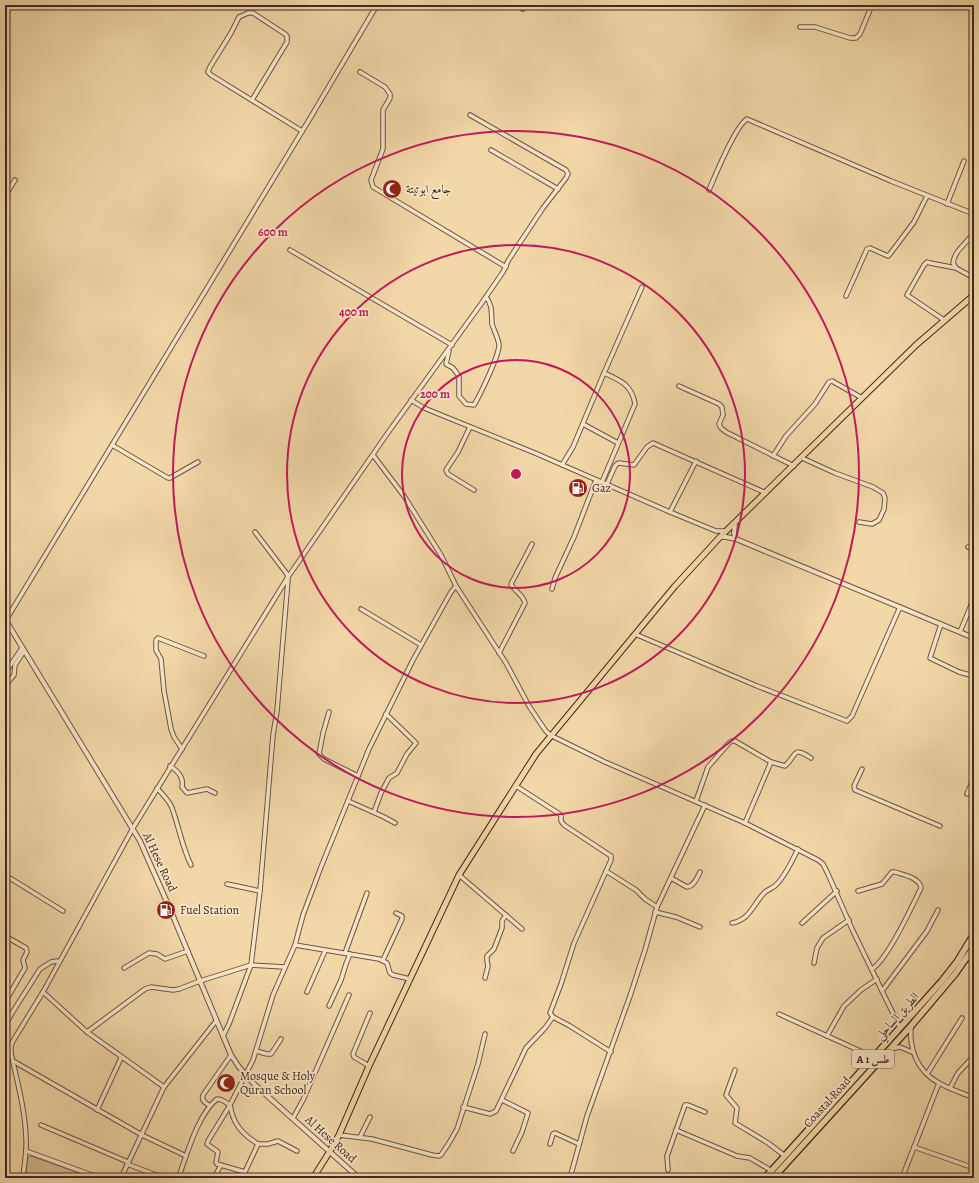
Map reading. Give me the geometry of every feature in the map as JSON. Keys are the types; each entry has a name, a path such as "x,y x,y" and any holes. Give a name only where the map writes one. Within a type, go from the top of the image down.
{"highway":[{"name":"الطريق الساحلي","path":"765,1178 949,972 960,958 974,934"},
{"name":"Coastal Road","path":"773,1178 911,1026 955,974 974,947"}],"main road":[{"path":"313,1178 339,1135 369,1066 459,875 516,786 524,770 550,735 675,586 720,538 916,345 974,295"}],"street":[{"path":"5,619 9,615 302,131 376,5"},
{"path":"516,5 523,9"},
{"path":"800,27 815,26 850,38 856,38 860,34 872,5"},
{"path":"252,100 288,39 285,34 267,22 253,13 248,13 239,17 208,72 211,75 302,131"},
{"path":"360,72 385,87 390,94 390,98 383,110 383,149 371,180 373,186 506,267"},
{"path":"23,1178 26,1138 22,1105 11,1046 43,992 133,828 288,577 411,400 486,297 506,267 516,247 568,174 566,170 470,114"},
{"path":"709,190 740,125 747,119 927,196 974,214"},
{"path":"491,150 558,189"},
{"path":"947,204 964,161"},
{"path":"5,196 15,180"},
{"path":"846,296 867,249 870,248 888,256 914,222 927,196"},
{"path":"956,268 953,263 954,256 969,240 974,232"},
{"path":"290,250 450,347"},
{"path":"944,320 907,295 925,263 930,262 956,268 974,278"},
{"path":"562,465 583,424 642,287"},
{"path":"450,347 446,364 453,368 459,376 459,396 466,404 474,405 493,364 498,348 497,338 493,326 491,305 486,297"},
{"path":"602,482 635,402 626,384 604,373"},
{"path":"773,456 786,436 816,404 828,382 832,381 862,398"},
{"path":"679,386 719,404 722,407 723,415 719,424 726,432 794,466"},
{"path":"411,400 424,408 607,484 670,512 716,531 727,531"},
{"path":"583,424 618,443"},
{"path":"470,427 458,452 446,470 448,474 474,490"},
{"path":"607,484 615,466 619,463 634,465 646,447 651,444 658,444 766,493"},
{"path":"112,445 168,478 198,462"},
{"path":"373,455 404,496 441,555 456,586 498,653 506,663 533,712 545,730 550,735 605,762 745,823 812,856 823,864 900,1028"},
{"path":"802,458 835,474 873,487 884,493 885,504 879,520 872,524 859,522"},
{"path":"670,512 696,461"},
{"path":"552,589 555,578 574,537 596,480"},
{"path":"735,523 734,531 736,539"},
{"path":"222,1036 229,1024 251,966 260,891 288,577 255,532"},
{"path":"720,538 726,537 736,539 974,638"},
{"path":"498,653 525,603 523,597 511,584 532,544"},
{"path":"968,547 974,550"},
{"path":"245,1172 221,1165 216,1162 218,1152 207,1143 230,1105 256,1051 273,995 295,945 321,867 358,776 386,714 421,645 451,592 456,586"},
{"path":"960,632 974,598"},
{"path":"635,634 757,686 847,721 852,716 900,607"},
{"path":"361,610 421,645"},
{"name":"Al Hese Road","path":"5,619 142,844 231,1055 245,1075 254,1084 360,1178"},
{"path":"941,624 930,658 963,673 974,676"},
{"path":"182,749 174,737 172,729 164,691 161,659 156,650 156,640 158,638 204,656"},
{"path":"5,673 23,650"},
{"path":"5,686 14,675 15,665 23,650"},
{"path":"329,712 319,754 324,759 358,776"},
{"path":"374,812 381,793 389,778 397,773 407,754 416,744 386,714"},
{"path":"696,801 708,767 717,755 732,741 735,741 771,762 785,766 797,752 801,751 811,758"},
{"path":"745,823 771,762"},
{"path":"170,766 178,772 183,783 182,787 187,793 207,789 214,793"},
{"path":"862,769 854,786 855,790 940,826"},
{"path":"966,794 974,777"},
{"path":"516,786 560,815 561,821 564,825 609,854 611,860 571,949 561,984 550,1013 553,1017 611,1052"},
{"path":"157,788 172,807 186,855 191,866"},
{"path":"348,801 374,812 395,824"},
{"path":"570,1178 587,1116 611,1052 655,912 705,805"},
{"path":"732,923 738,922 750,913 764,893 776,885 784,875 798,849"},
{"path":"606,871 636,890 645,899 657,907"},
{"path":"671,878 690,886 700,872"},
{"path":"858,891 882,884 892,872 918,881 921,888 901,927 878,964 872,969"},
{"path":"5,875 62,911"},
{"path":"459,875 522,929"},
{"path":"227,884 260,891"},
{"path":"802,923 837,891"},
{"path":"345,953 367,893"},
{"path":"882,991 927,931 938,910"},
{"path":"655,912 676,917 700,927"},
{"path":"384,960 402,919 402,916 396,913"},
{"path":"485,978 488,966 486,961 487,956 494,950 502,928 502,921 506,915"},
{"path":"814,963 816,948 823,938 849,920"},
{"path":"5,936 27,950 27,954 23,960 25,968 5,1002"},
{"path":"295,945 384,960 393,976 410,979"},
{"path":"124,968 149,953 157,954 165,959 188,951"},
{"path":"307,992 325,951"},
{"path":"329,1006 341,980 350,954"},
{"path":"5,1026 40,969 51,962 59,962"},
{"path":"87,1032 145,989 151,987 173,990 251,966 285,967"},
{"path":"827,1036 844,1006 861,990 877,979"},
{"path":"43,992 87,1032 164,1087"},
{"path":"293,1118 303,1100 349,995"},
{"path":"369,1066 354,1057 352,1054 370,1013"},
{"path":"779,1014 873,1058"},
{"path":"464,1107 490,1114 496,1111 526,1048 553,1017"},
{"path":"927,1074 962,1018"},
{"path":"121,1178 164,1087 216,1021"},
{"path":"911,1026 910,1039 913,1053 927,1074 938,1083 974,1098"},
{"path":"339,1135 372,1138 439,1156 450,1143 457,1129 478,1064 485,1034"},
{"path":"256,1051 271,1054 281,1040"},
{"path":"889,1050 900,1047 913,1053"},
{"path":"210,1106 204,1102 202,1098 203,1095 231,1055"},
{"path":"950,1088 958,1073 974,1056"},
{"path":"97,1110 122,1058"},
{"path":"13,1061 142,1135 186,1156"},
{"path":"735,1070 726,1095 737,1108 735,1123 786,1156"},
{"path":"902,1178 938,1083"},
{"path":"179,1176 198,1126 210,1106 217,1099 230,1105"},
{"path":"502,1100 528,1113 522,1132 513,1151"},
{"path":"230,1105 235,1123 242,1132 258,1144 268,1144 278,1141 297,1151"},
{"path":"668,1170 667,1156 685,1105 705,1112"},
{"path":"360,1137 370,1116"},
{"path":"41,1125 164,1178"},
{"path":"676,1130 737,1156 750,1158 772,1171"},
{"path":"550,1144 552,1134 555,1133 579,1144"},
{"path":"248,1178 245,1172 258,1144"},
{"path":"914,1147 974,1168"},
{"path":"26,1151 100,1178"},
{"path":"214,1178 221,1165"},
{"path":"169,1178 179,1176 186,1178"}],"shaded area":[{"path":"31,1156 93,1178 26,1178 27,1158"}],"place":[{"name":"جامع ابوتيتة","path":"392,189"},
{"name":"Gaz","path":"578,488"},
{"name":"Fuel Station","path":"166,910"},
{"name":"Mosque & Holy Quran School","path":"226,1083"}]}
